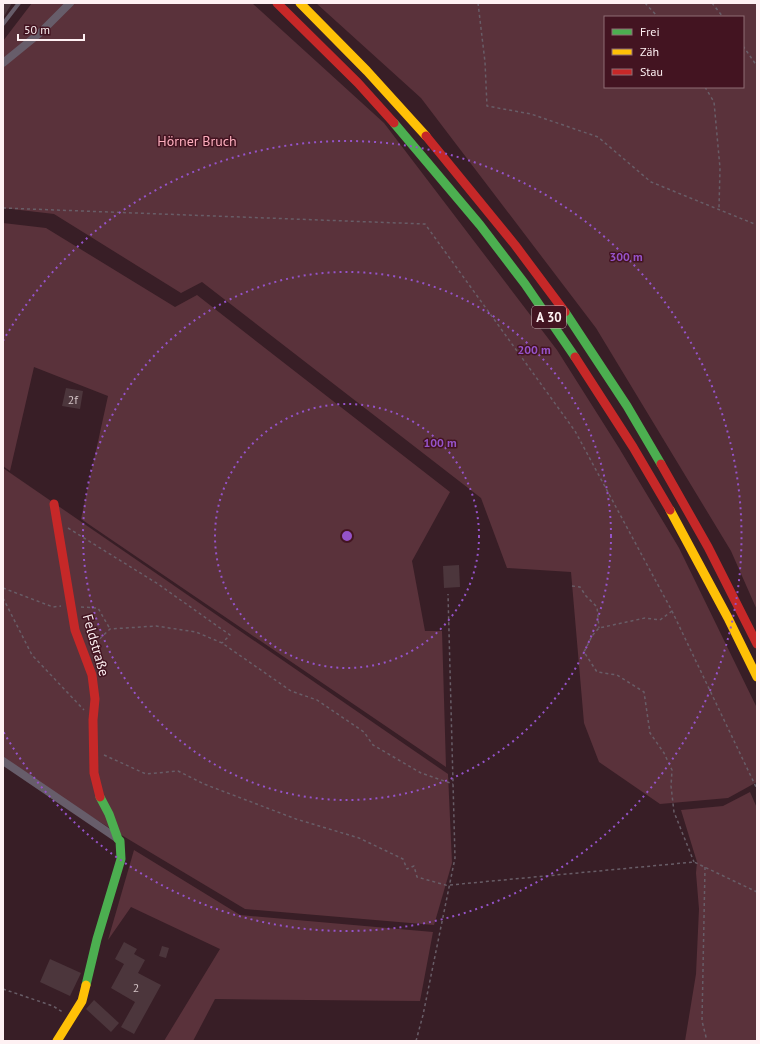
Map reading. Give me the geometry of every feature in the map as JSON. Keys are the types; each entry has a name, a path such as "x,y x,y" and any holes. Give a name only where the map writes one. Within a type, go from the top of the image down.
{"main road":[{"name":"A 30","path":"277,3 369,96 485,230 546,313 600,393 667,504 730,622 757,677"},
{"name":"A 30","path":"300,3 385,91 433,144 506,233 544,283 590,348 661,463 719,567 757,644"},
{"name":"Feldstraße","path":"54,504 75,630 92,675 95,699 93,720 94,773 98,792 120,841 121,853 119,868 97,939 82,1001 57,1041"}],"street":[{"path":"3,63 41,32 70,3"},
{"path":"3,762 118,839"}],"lane":[{"path":"3,24 19,3"}],"path":[{"path":"478,3 485,62 486,106 531,114 598,137 651,182 757,225"},
{"path":"645,3 657,16"},
{"path":"712,3 722,16"},
{"path":"744,47 757,66"},
{"path":"706,88 714,102 720,168 719,209"},
{"path":"3,208 425,224 575,431 672,611 757,789"},
{"path":"57,520 158,584 230,635 222,643"},
{"path":"572,586 580,587 586,596 597,607 599,628"},
{"path":"416,1041 423,1015 455,858 448,594"},
{"path":"3,598 32,655 93,720"},
{"path":"672,611 660,620 645,618 599,628 592,636 584,652 597,672 617,675 644,692 650,733 664,753 672,770 671,786 674,812 694,862"},
{"path":"84,654 110,629 156,626 196,632 222,643 291,691 316,700 364,732 373,744 421,773 453,784"},
{"path":"94,750 146,774 178,771 204,784 296,819 359,838 403,859 407,869 414,866 417,877 450,886 694,862 757,892"},
{"path":"705,867 702,1021 707,1041"},
{"path":"3,989 52,1006 70,1018"}],"green space":[{"name":"Hörner Bruch","path":"32,3 252,3 384,123 557,350 619,448 679,548 757,708 757,782 728,798 660,804 599,762 584,723 571,572 507,568 481,498 202,282 181,293 54,214 3,208 3,41"},
{"path":"316,3 757,3 757,610 731,551 596,328 421,98"},
{"path":"3,223 46,228 175,307 197,295 450,492 412,561 425,631 442,631 446,767 81,519 108,396 34,367 10,471 3,466"},
{"path":"3,468 448,774 452,863 434,925 245,909 108,827 3,761"},
{"path":"750,792 757,808 757,1041 685,1041 696,974 699,909 696,873 697,862 681,810 723,806"},
{"path":"134,850 240,915 433,932 420,1001 215,999 193,1041 164,1041 220,949 131,907 108,940"}],"building":[{"path":"3,3 12,3 3,18"},
{"path":"66,388 83,391 80,409 62,406"},
{"path":"459,565 460,587 444,588 443,566"},
{"path":"124,942 137,949 134,954 145,960 138,973 161,985 134,1034 121,1027 135,1002 111,988 124,964 115,959"},
{"path":"162,946 169,948 166,958 159,956"},
{"path":"50,959 81,973 70,996 40,982"},
{"path":"94,1000 119,1023 111,1032 86,1009"}],"traffic: fast":[{"path":"394,123 480,225 525,284 575,357"},
{"path":"565,312 627,406 661,464"},
{"path":"86,985 97,939 121,859 120,841 100,797"}],"traffic: slow":[{"path":"300,3 367,71 426,136"},
{"path":"670,510 728,618 757,677"},
{"path":"57,1041 82,1001 86,985"}],"traffic: jam":[{"path":"277,3 358,83 394,123"},
{"path":"426,136 515,245 565,312"},
{"path":"575,357 633,447 670,510"},
{"path":"661,464 708,547 757,644"},
{"path":"54,504 75,630 92,675 95,699 93,720 94,773 100,797"}]}
